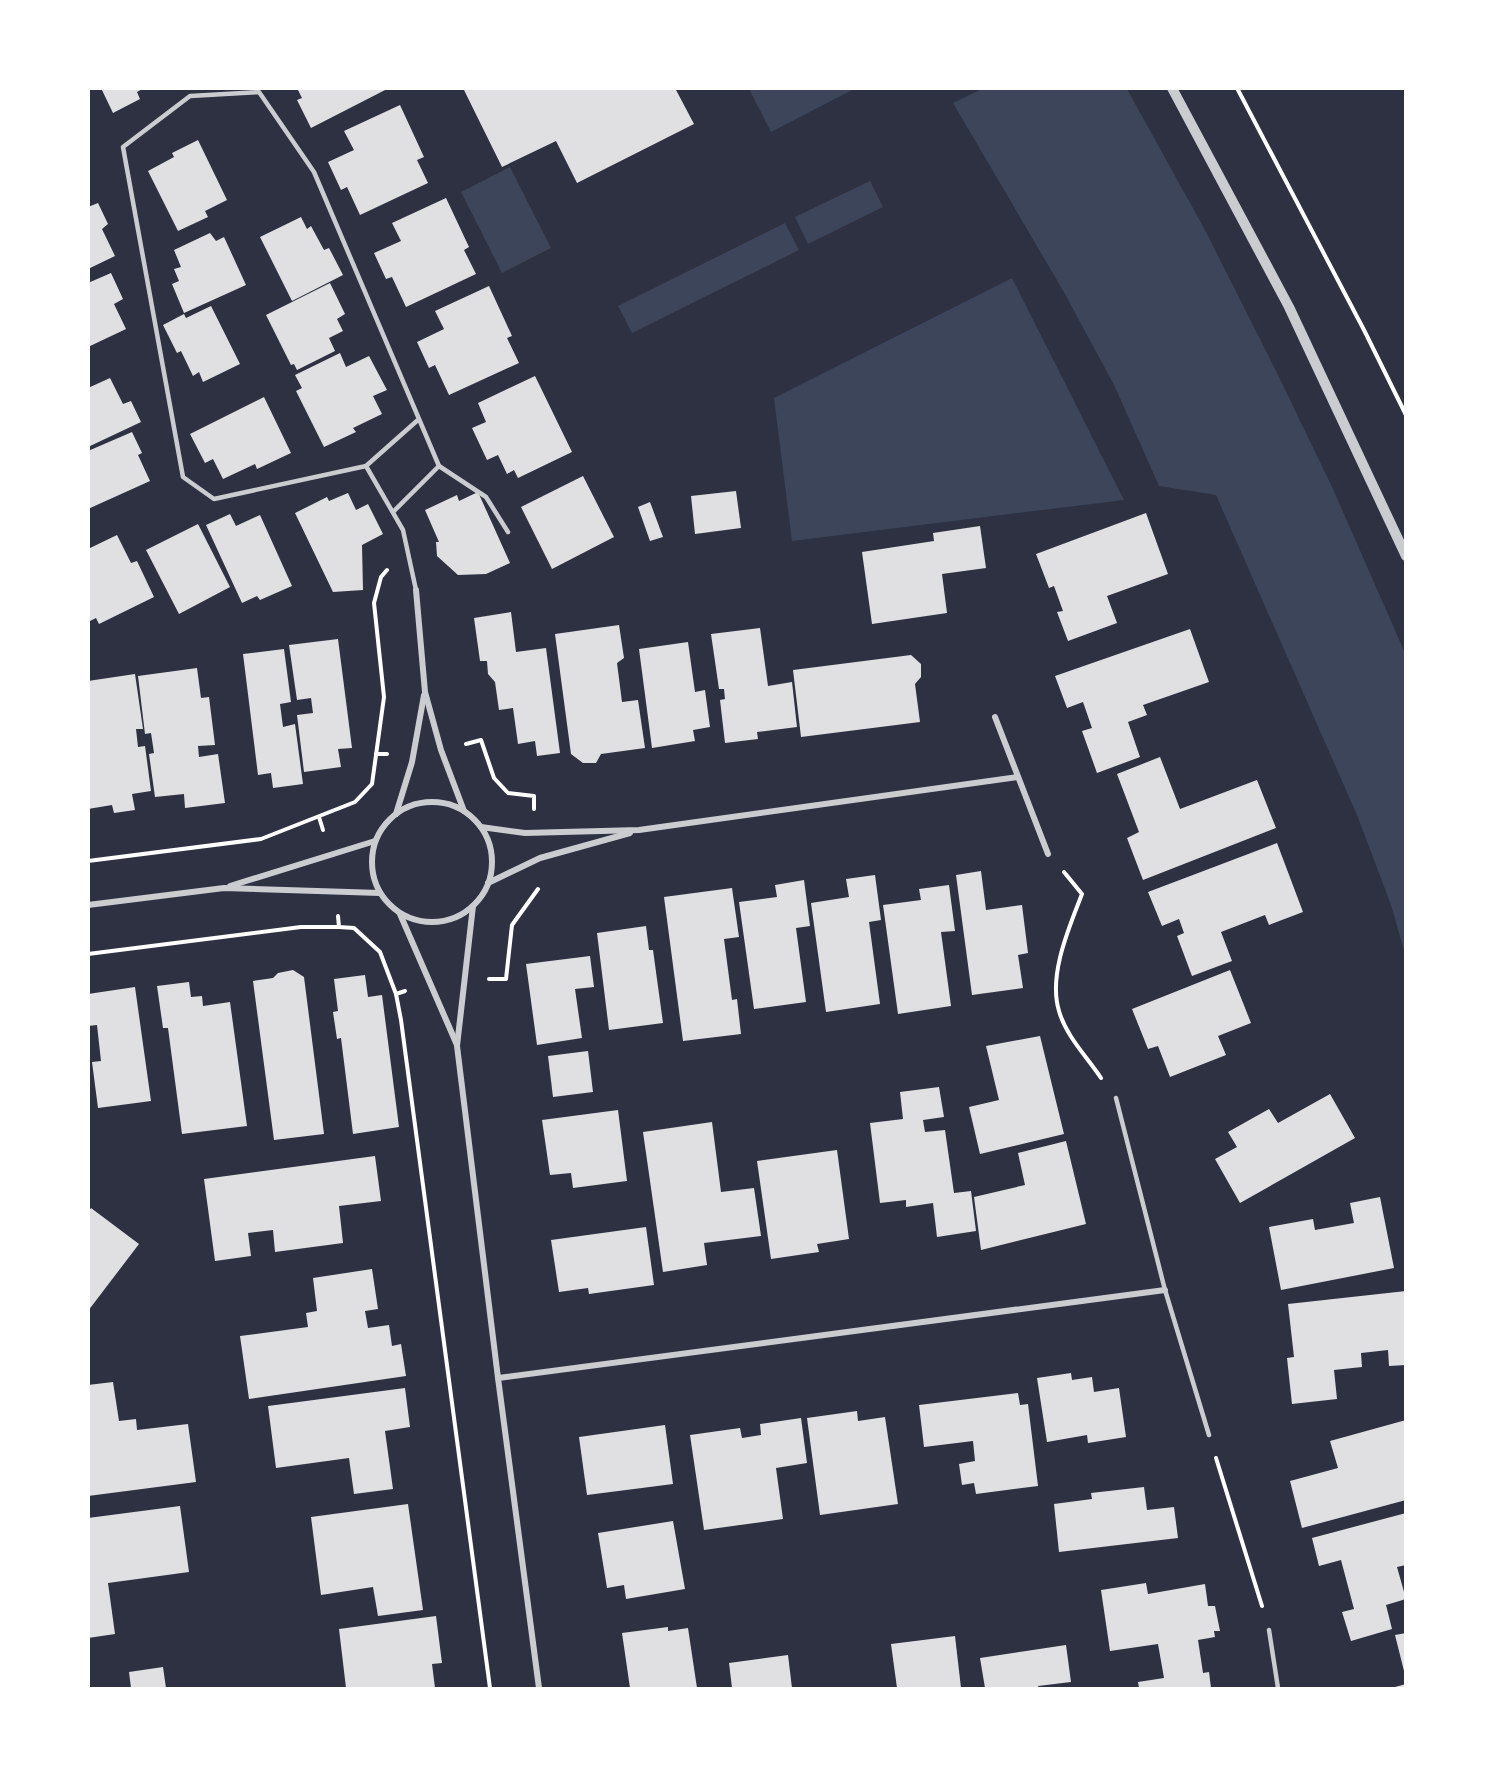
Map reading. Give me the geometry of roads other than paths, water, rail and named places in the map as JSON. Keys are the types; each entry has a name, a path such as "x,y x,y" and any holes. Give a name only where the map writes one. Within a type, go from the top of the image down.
{"street":[{"path":"1172,88 1289,307 1406,556"},
{"path":"416,590 425,692 441,750 465,812"},
{"path":"396,814 414,754 425,692"},
{"path":"995,717 1048,854"},
{"path":"481,827 536,833 639,830 1018,777"},
{"path":"430,802 448,804 465,812 481,827 489,845 492,864 488,883 473,906 456,917 438,922 418,921 400,914 389,904 380,893 373,876 372,859 375,841 384,826 396,814 412,806 430,802"},
{"path":"488,883 540,858 639,830"},
{"path":"224,888 375,841"},
{"path":"88,905 224,888 380,893"},
{"path":"473,906 457,1046 539,1689"},
{"path":"400,914 457,1046"},
{"path":"498,1378 1165,1290"}],"lane":[{"path":"419,419 366,466 214,500 183,477 123,147 190,96 260,90 314,172 439,466 486,497 508,532"},
{"path":"366,466 403,530 416,590"},
{"path":"393,512 439,466"},
{"path":"1116,1098 1165,1290 1209,1435"},
{"path":"1269,1630 1278,1689"}]}
